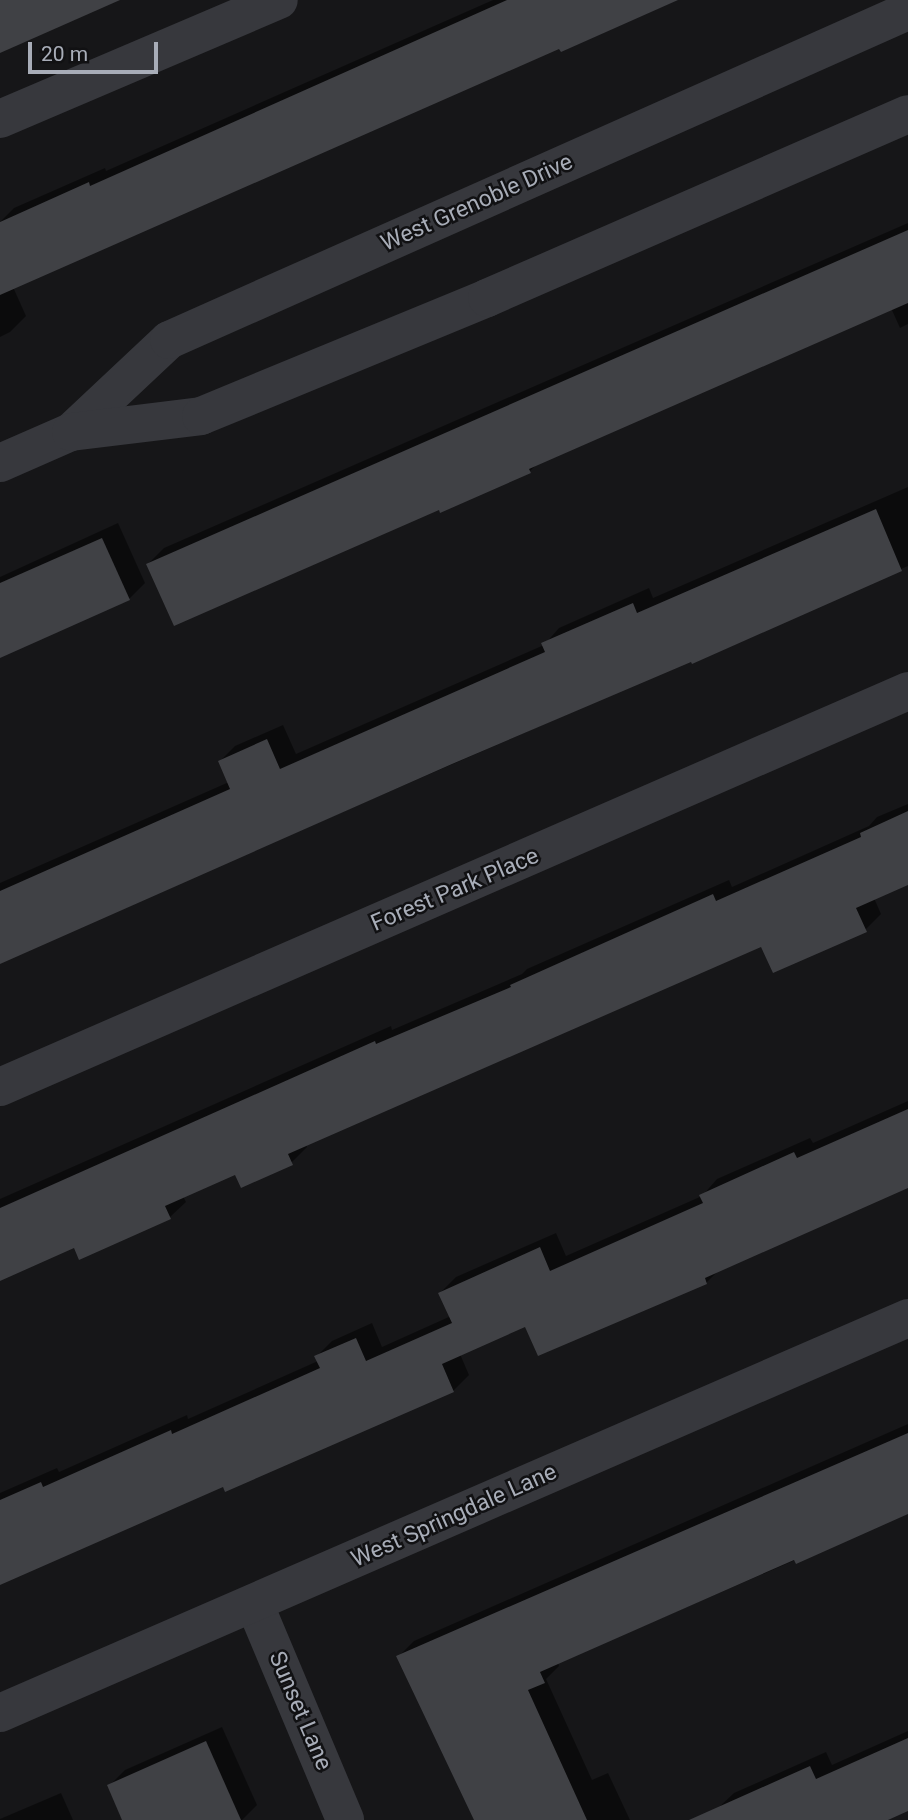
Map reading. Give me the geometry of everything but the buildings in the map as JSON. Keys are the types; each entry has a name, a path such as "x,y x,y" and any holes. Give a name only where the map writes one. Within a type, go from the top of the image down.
{"street":[{"path":"0,119 279,0"},
{"name":"West Grenoble Drive","path":"71,432 169,340 908,11"},
{"name":"West Grenoble Drive","path":"0,463 71,432 201,416 500,292 908,114"},
{"name":"Forest Park Place","path":"0,1087 908,691"},
{"name":"West Springdale Lane","path":"0,1713 908,1318"},
{"name":"Sunset Lane","path":"254,1603 345,1820"}]}
